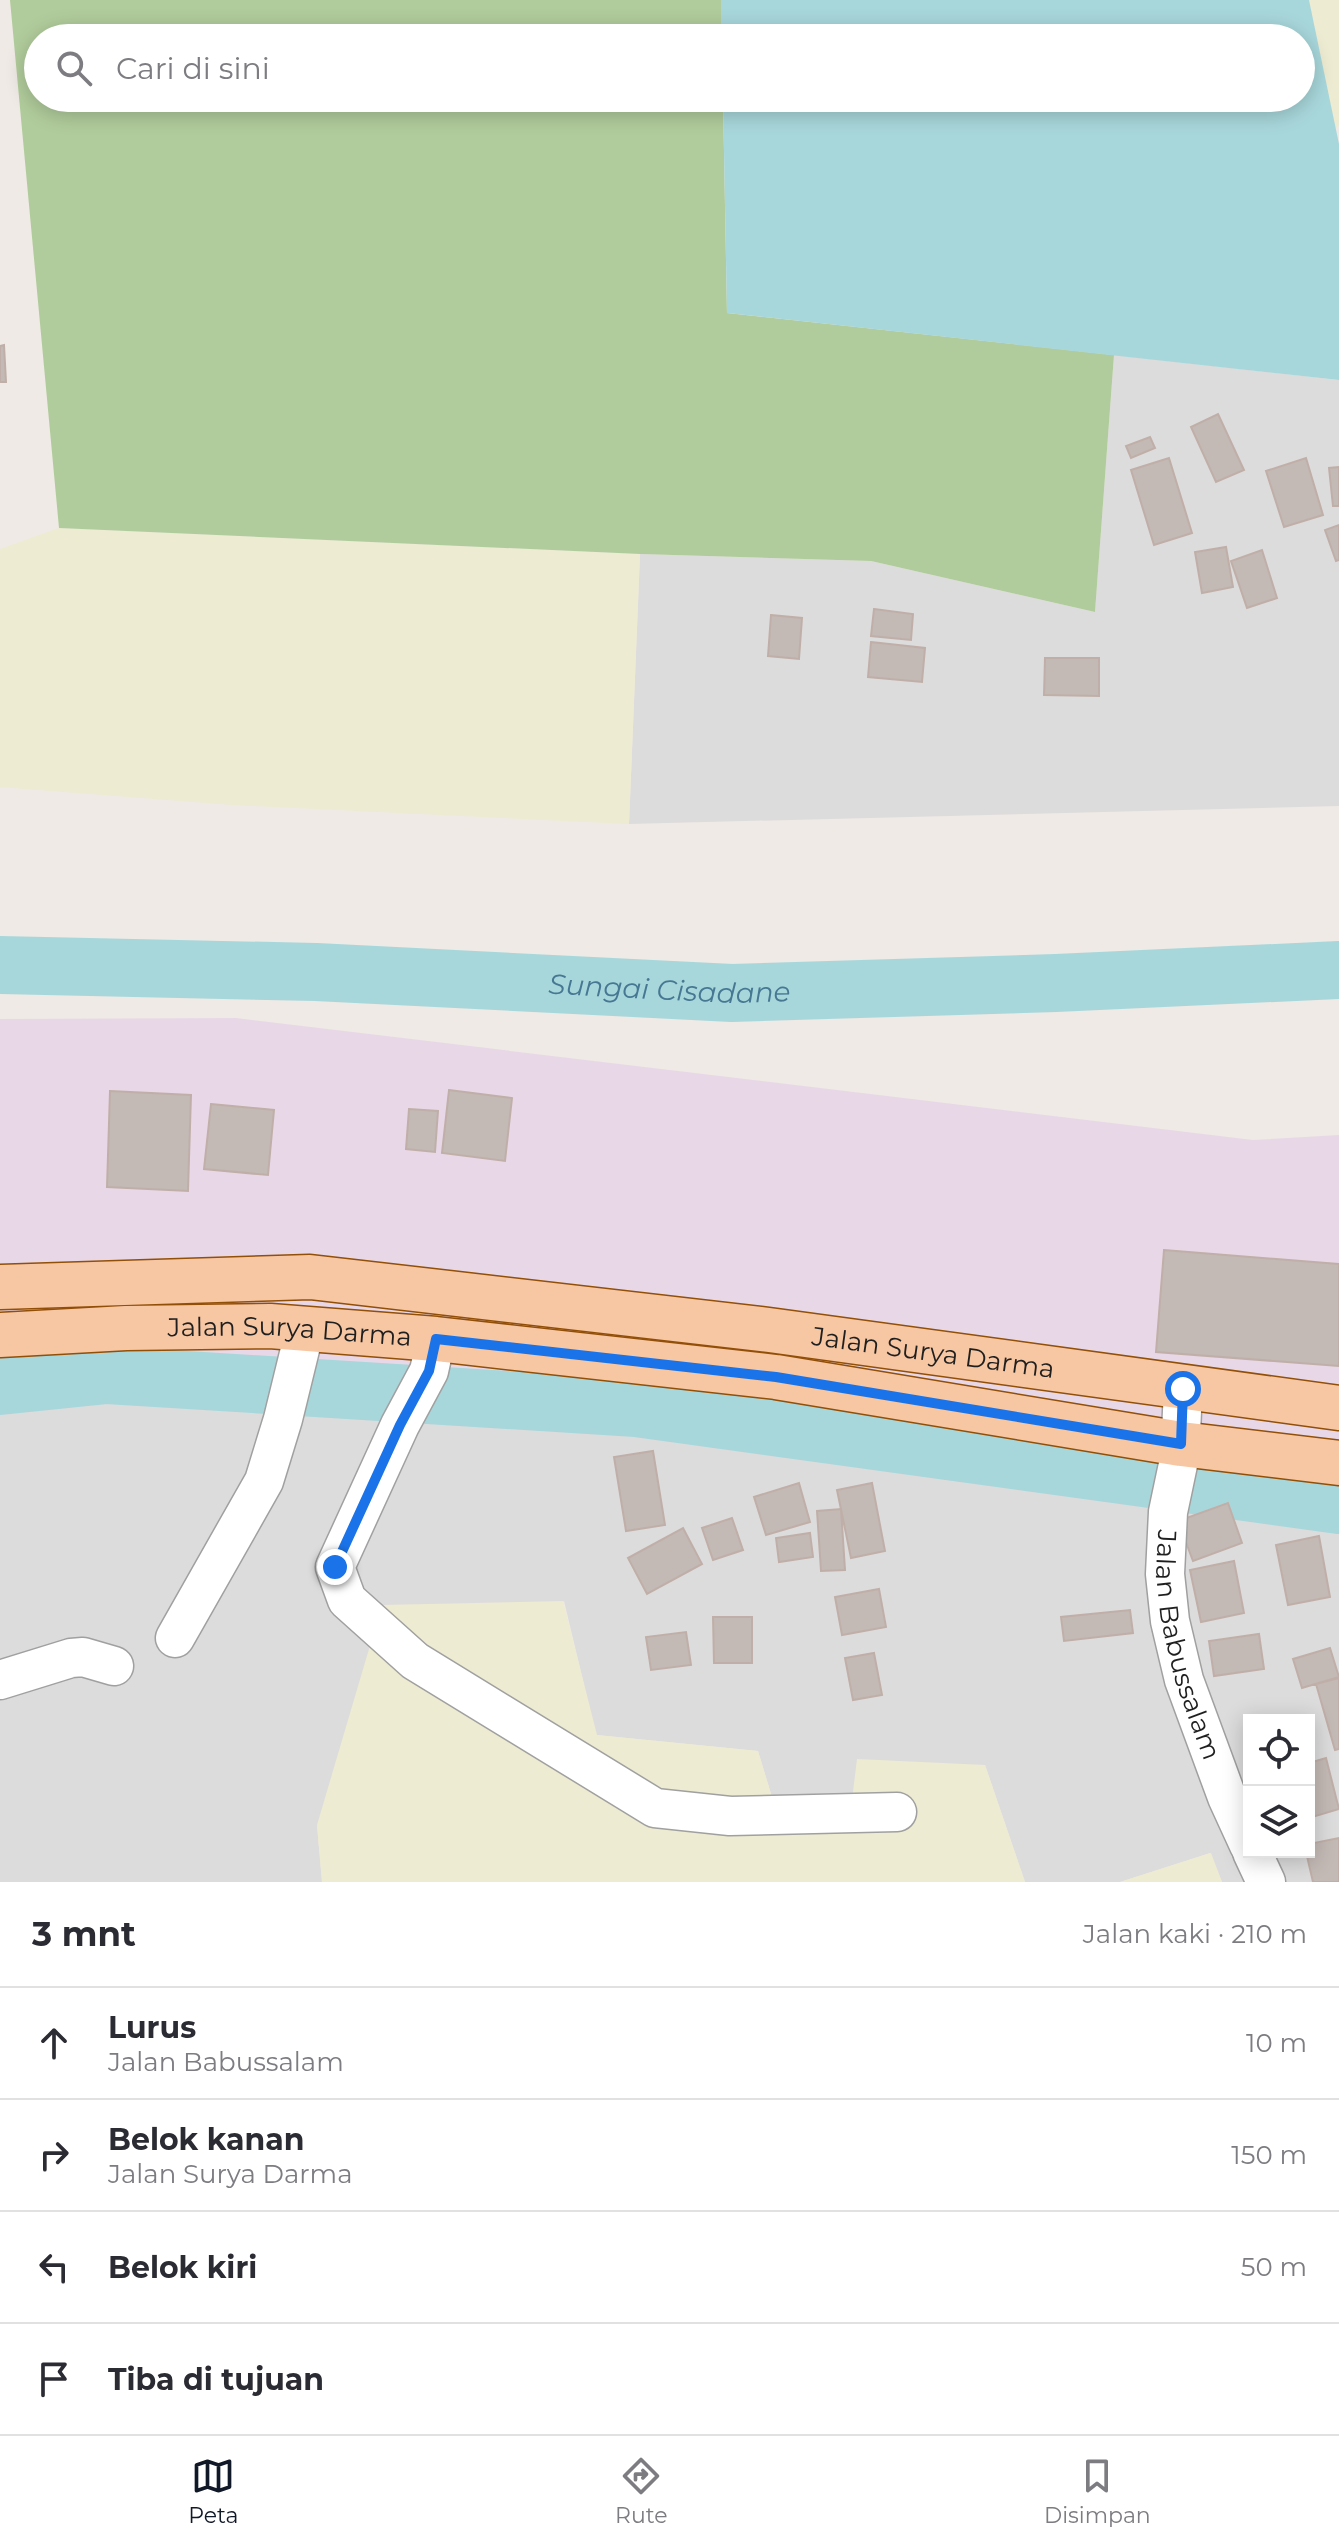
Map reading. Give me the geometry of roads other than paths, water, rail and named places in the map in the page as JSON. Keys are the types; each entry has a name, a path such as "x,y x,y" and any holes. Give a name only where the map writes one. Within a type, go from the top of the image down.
{"main road":[{"name":"Jalan Surya Darma","path":"0,1287 310,1277 769,1330 1339,1408"},
{"name":"Jalan Surya Darma","path":"0,1335 126,1328 270,1326 301,1345 776,1377 1180,1449 1339,1463"}],"street":[{"path":"175,1638 264,1481 301,1345"},
{"path":"432,1355 335,1567 347,1600 415,1661 655,1808 730,1816 897,1812"},
{"name":"Jalan Babussalam","path":"1183,1389 1180,1449 1168,1512 1165,1574 1170,1621 1181,1665 1227,1797 1243,1832"},
{"path":"0,1680 71,1658 83,1657 114,1666"},
{"path":"1255,1858 1266,1882"}],"water":[{"path":"721,0 1309,0 1314,24 721,24"},
{"path":"1315,29 1339,144 1339,380 727,313 723,112 1315,112"}],"waterway":[{"name":"Sungai Cisadane","path":"0,965 316,972 732,993 1339,970"},
{"path":"0,1386 107,1375 636,1408 1339,1505"}]}
